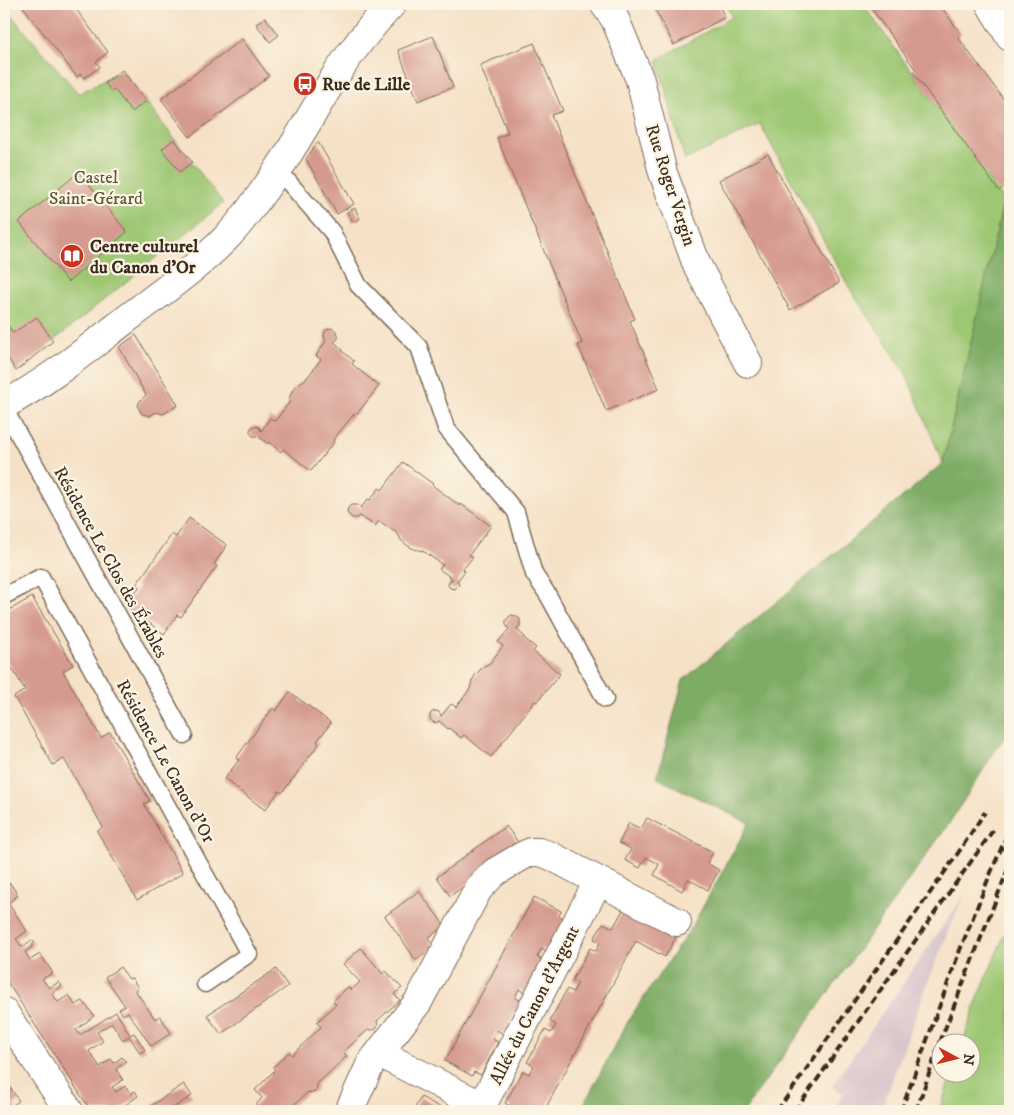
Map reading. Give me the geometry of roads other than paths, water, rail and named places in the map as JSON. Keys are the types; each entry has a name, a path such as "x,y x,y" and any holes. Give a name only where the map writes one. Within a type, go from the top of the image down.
{"street":[{"path":"4,407 71,362 208,256 227,237 246,215 278,170 340,68 392,4"},
{"name":"Rue Roger Vergin","path":"604,4 616,19 640,80 663,173 697,265 748,364"},
{"path":"990,4 1010,37"},
{"path":"349,1111 371,1063 418,1002 479,888 496,872 524,855 531,852 549,854 677,922"},
{"name":"Allée du Canon d'Argent","path":"379,1053 482,1106 598,881"},
{"path":"4,1012 69,1111"}],"lane":[{"path":"278,170 332,232 358,286 419,347 446,428 516,512 534,574 548,595 605,699"},
{"name":"Résidence Le Clos des Érables","path":"4,407 184,735"},
{"name":"Résidence Le Canon d'Or","path":"4,596 42,577 249,954 205,984"}],"railway":[{"path":"777,1111 985,812"},
{"path":"901,1111 960,950 1010,828"},
{"path":"795,1111 994,829"},
{"path":"916,1111 943,1034 1010,864"}],"place":[{"name":"Rue de Lille","path":"305,84"},
{"name":"Centre culturel du Canon d'Or","path":"72,256"}],"park label":[{"name":"Castel Saint-Gérard","path":"96,187"}]}
